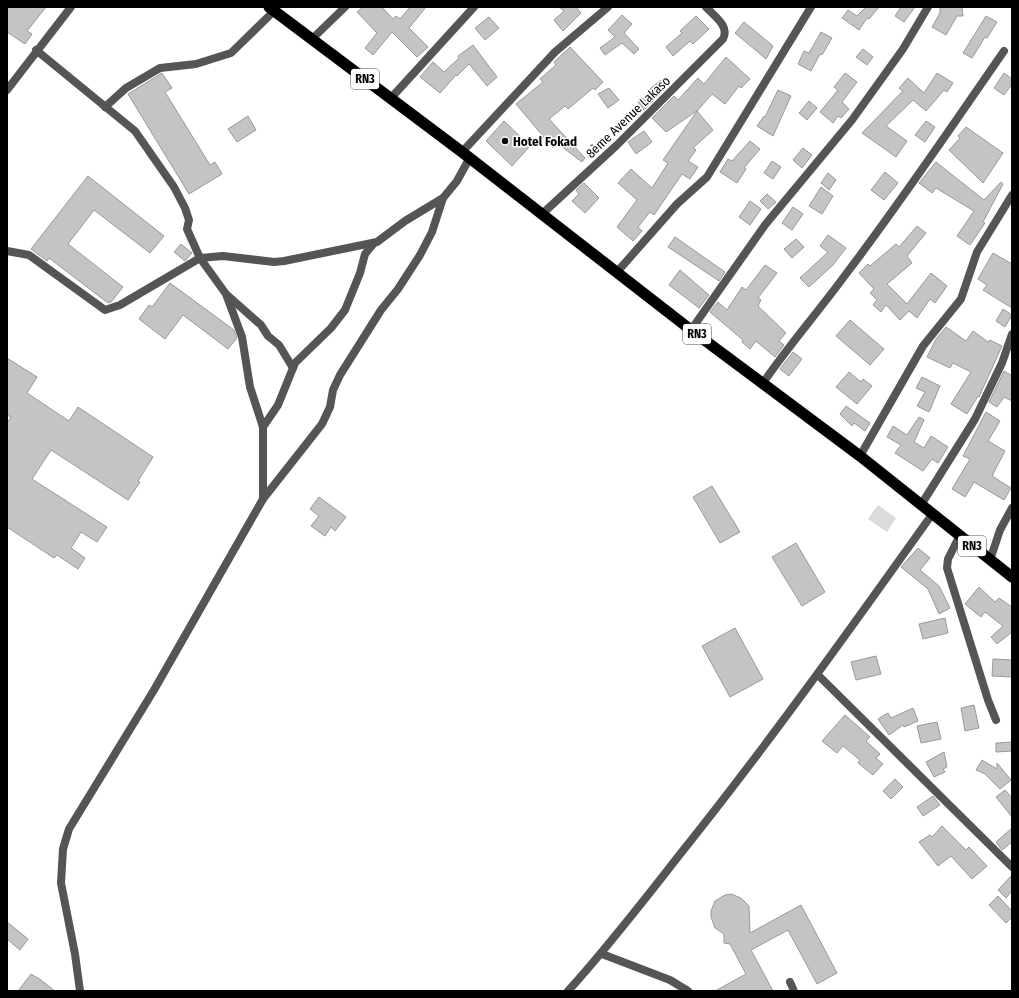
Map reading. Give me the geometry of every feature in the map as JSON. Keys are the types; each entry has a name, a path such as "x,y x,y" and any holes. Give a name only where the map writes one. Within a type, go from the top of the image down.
{"highway":[{"name":"RN3","path":"271,9 465,155 691,330 860,456 933,513 959,537 1012,577"}],"street":[{"path":"7,90 36,50 71,7"},
{"path":"312,39 344,7"},
{"path":"390,98 474,7"},
{"path":"263,427 278,405 295,363 331,328 345,310 360,273 365,254 374,243 405,221 443,198 457,181 465,155 555,52 608,7"},
{"name":"8ème Avenue Lakaso","path":"542,214 666,97 723,39 726,34 724,28 720,21 706,7"},
{"path":"617,272 677,204 707,177 811,7"},
{"path":"691,330 765,225 852,120 903,49 928,7"},
{"path":"105,107 126,88 160,68 196,64 231,53 271,9"},
{"path":"36,50 135,131 174,187 185,208 189,220 187,229 200,258 226,294 261,325 268,336 279,345 293,368"},
{"path":"763,383 790,344 811,320 846,274 1004,52"},
{"path":"860,456 923,346 960,298 977,252 1012,195"},
{"path":"80,991 75,954 61,883 63,849 69,829 154,690 263,500 322,424 330,407 333,390 340,375 381,310 398,289 420,255 432,232 443,198"},
{"path":"7,251 29,255 105,310 120,305 200,258 223,256 274,262 374,243"},
{"path":"226,294 242,337 250,387 263,427 263,500"},
{"path":"921,505 978,413 1002,362 1012,334"},
{"path":"990,560 1000,530 1012,508"},
{"path":"568,991 602,954 711,816 818,675 933,513"},
{"path":"959,537 948,559 947,568 988,700 996,720"},
{"path":"818,675 1012,867"},
{"path":"602,954 670,980 688,991"},
{"path":"790,982 794,991"}],"shaded area":[{"path":"878,505 896,518 887,532 868,519"}],"building":[{"path":"7,7 46,7 27,31 32,34 25,44 7,32"},
{"path":"363,7 382,7 393,19 396,16 400,19 410,7 426,7 409,28 428,47 417,57 392,32 373,55 365,48 377,33 357,12"},
{"path":"559,7 576,7 581,13 563,31 554,20 564,11"},
{"path":"866,7 879,7 869,19 867,18 859,30 842,18 848,10 857,16"},
{"path":"901,7 915,7 904,22 895,16"},
{"path":"940,7 962,7 963,16 957,16 946,35 932,27 940,13"},
{"path":"622,15 632,24 624,33 639,49 634,54 622,43 605,55 600,48 615,37 608,30"},
{"path":"696,16 709,29 693,44 690,41 673,56 666,47 682,33 680,31"},
{"path":"986,16 997,22 987,38 985,37 972,58 963,53"},
{"path":"489,17 499,28 485,40 475,28"},
{"path":"744,22 773,46 766,59 735,33"},
{"path":"821,32 832,38 822,55 820,54 811,71 798,64 804,51 809,53"},
{"path":"473,45 497,77 487,86 469,64 457,76 456,75 440,93 420,77 433,62 444,72 459,58 458,56"},
{"path":"570,47 603,82 595,90 593,88 568,109 565,106 549,119 585,158 582,162 557,143 553,148 516,104 543,82 540,79 556,65 554,62"},
{"path":"863,49 873,57 867,65 856,57"},
{"path":"726,57 750,79 741,88 739,86 725,104 712,94 698,110 666,132 652,118 674,96 678,100 698,78 704,84"},
{"path":"162,73 172,88 165,92 210,165 215,162 222,174 189,194 128,94"},
{"path":"845,73 857,82 842,102 849,109 841,118 838,116 833,123 820,112 838,90 834,87"},
{"path":"937,73 953,83 947,92 944,90 926,111 913,100 886,126 907,141 896,157 862,133 903,91 899,88 908,78 924,93"},
{"path":"1004,73 1012,79 1012,84 1004,95 994,88"},
{"path":"661,80 666,88 644,110 638,102 652,91 650,89"},
{"path":"609,88 619,100 608,108 598,94"},
{"path":"778,90 791,96 773,136 757,126 764,116 765,117"},
{"path":"809,101 817,108 807,120 799,113"},
{"path":"697,111 713,130 693,148 696,150 688,161 698,167 690,179 682,174 654,215 650,212 638,227 642,231 633,241 617,227 637,200 618,183 631,169 652,188 668,163 663,160"},
{"path":"248,116 256,130 237,142 228,129"},
{"path":"504,121 530,146 512,166 486,141"},
{"path":"926,121 935,127 925,142 915,135"},
{"path":"966,127 1003,153 983,183 949,150 960,138 958,136"},
{"path":"644,131 652,142 636,154 628,142"},
{"path":"750,141 760,149 744,168 746,169 737,183 720,172 728,159 732,161"},
{"path":"803,148 812,155 802,168 793,160"},
{"path":"772,161 781,167 773,179 764,173"},
{"path":"936,162 984,200 1001,182 1003,184 983,222 985,223 970,245 957,236 974,211 936,188 932,193 919,183"},
{"path":"885,172 898,183 884,200 871,190"},
{"path":"828,173 836,180 829,190 821,183"},
{"path":"88,176 164,236 150,253 94,210 68,244 123,287 111,302 108,303 49,258 47,261 31,249"},
{"path":"584,183 599,198 585,213 572,201 579,194 576,190"},
{"path":"821,187 833,196 822,214 809,206"},
{"path":"767,194 776,202 768,209 760,201"},
{"path":"750,201 761,209 750,225 739,217"},
{"path":"793,207 803,214 792,230 782,223"},
{"path":"917,226 926,233 907,256 912,263 887,284 907,304 931,273 947,286 935,303 930,299 917,318 909,311 900,320 886,305 881,312 873,305 877,300 870,293 874,289 859,273 868,264 870,266 896,244 899,247"},
{"path":"828,235 846,248 833,265 809,287 800,278 828,252 820,246"},
{"path":"675,237 725,272 719,281 668,247"},
{"path":"796,239 804,247 792,258 784,249"},
{"path":"181,244 192,253 185,261 174,252"},
{"path":"993,253 1012,264 1012,308 983,290 987,285 978,279"},
{"path":"765,265 777,273 758,298 761,300 758,306 786,333 779,341 784,345 775,357 756,341 750,349 742,342 743,340 710,312 718,302 727,310 742,287 746,290"},
{"path":"680,270 709,295 699,308 669,285"},
{"path":"170,283 234,330 237,338 228,349 183,315 165,339 139,319 149,305 152,307"},
{"path":"1003,309 1012,315 1005,327 996,321"},
{"path":"850,320 884,349 870,365 836,336"},
{"path":"946,327 966,341 973,331 988,342 990,340 1002,346 979,397 978,396 967,414 951,404 971,372 953,363 950,368 927,357 936,339"},
{"path":"793,352 802,359 789,376 780,369"},
{"path":"7,358 37,377 27,393 69,421 78,407 153,457 138,481 140,482 128,500 51,450 32,479 107,527 97,542 81,532 71,548 85,558 78,569 57,555 54,558 7,527 7,423 11,417 7,415"},
{"path":"1004,371 1012,376 1012,401 1004,397 997,407 989,402"},
{"path":"849,372 861,382 863,379 872,386 857,404 836,387"},
{"path":"922,377 940,386 929,412 917,406 925,392 916,388"},
{"path":"846,406 870,423 865,431 854,423 852,426 840,414"},
{"path":"986,412 1000,421 988,441 1005,451 992,476 1011,488 1004,500 974,482 965,497 952,489 970,459 963,456"},
{"path":"919,417 924,420 914,442 924,448 931,436 948,447 938,463 932,459 923,471 895,453 901,445 887,437 893,426 907,435"},
{"path":"712,486 740,532 720,543 693,497"},
{"path":"319,497 346,517 335,531 331,527 325,536 311,526 319,516 310,509"},
{"path":"796,543 825,592 802,606 772,557"},
{"path":"918,548 930,558 920,570 939,586 950,608 939,614 928,589 901,567"},
{"path":"979,587 995,602 999,598 1012,607 1012,632 997,644 991,637 1003,626 985,612 981,617 965,604"},
{"path":"945,618 948,633 923,639 919,624"},
{"path":"735,628 763,679 730,697 702,646"},
{"path":"876,656 881,674 856,680 851,662"},
{"path":"993,659 1012,660 1012,677 992,676"},
{"path":"974,705 979,728 965,731 961,708"},
{"path":"913,708 918,721 904,727 903,725 889,735 878,719 888,713 891,718"},
{"path":"845,715 870,737 866,741 880,754 876,758 883,764 873,775 858,763 860,760 843,746 837,753 822,741"},
{"path":"937,722 941,739 921,743 917,726"},
{"path":"1012,742 1012,751 996,752 996,743"},
{"path":"944,752 947,767 943,769 945,772 934,777 926,762"},
{"path":"982,760 997,769 997,763 1011,780 1000,789 985,774 976,770"},
{"path":"895,779 903,787 891,799 883,791"},
{"path":"1005,790 1012,798 1012,817 996,797"},
{"path":"933,796 940,805 923,816 917,807"},
{"path":"942,826 966,850 969,847 987,866 972,879 951,856 938,866 919,842 930,835 932,837"},
{"path":"1012,828 1012,842 1002,850 996,842"},
{"path":"1012,875 1012,891 1006,898 998,890"},
{"path":"731,894 741,898 749,906 750,933 801,905 837,973 817,984 788,930 751,950 773,991 715,991 746,974 730,944 724,943 724,934 715,928 711,917 711,911 715,901 725,895"},
{"path":"998,896 1012,911 1012,917 1006,923 989,905"},
{"path":"7,922 28,939 20,950 7,939"},
{"path":"31,974 41,980 55,991 18,991"}],"place":[{"name":"Hotel Fokad","path":"505,141"}]}
